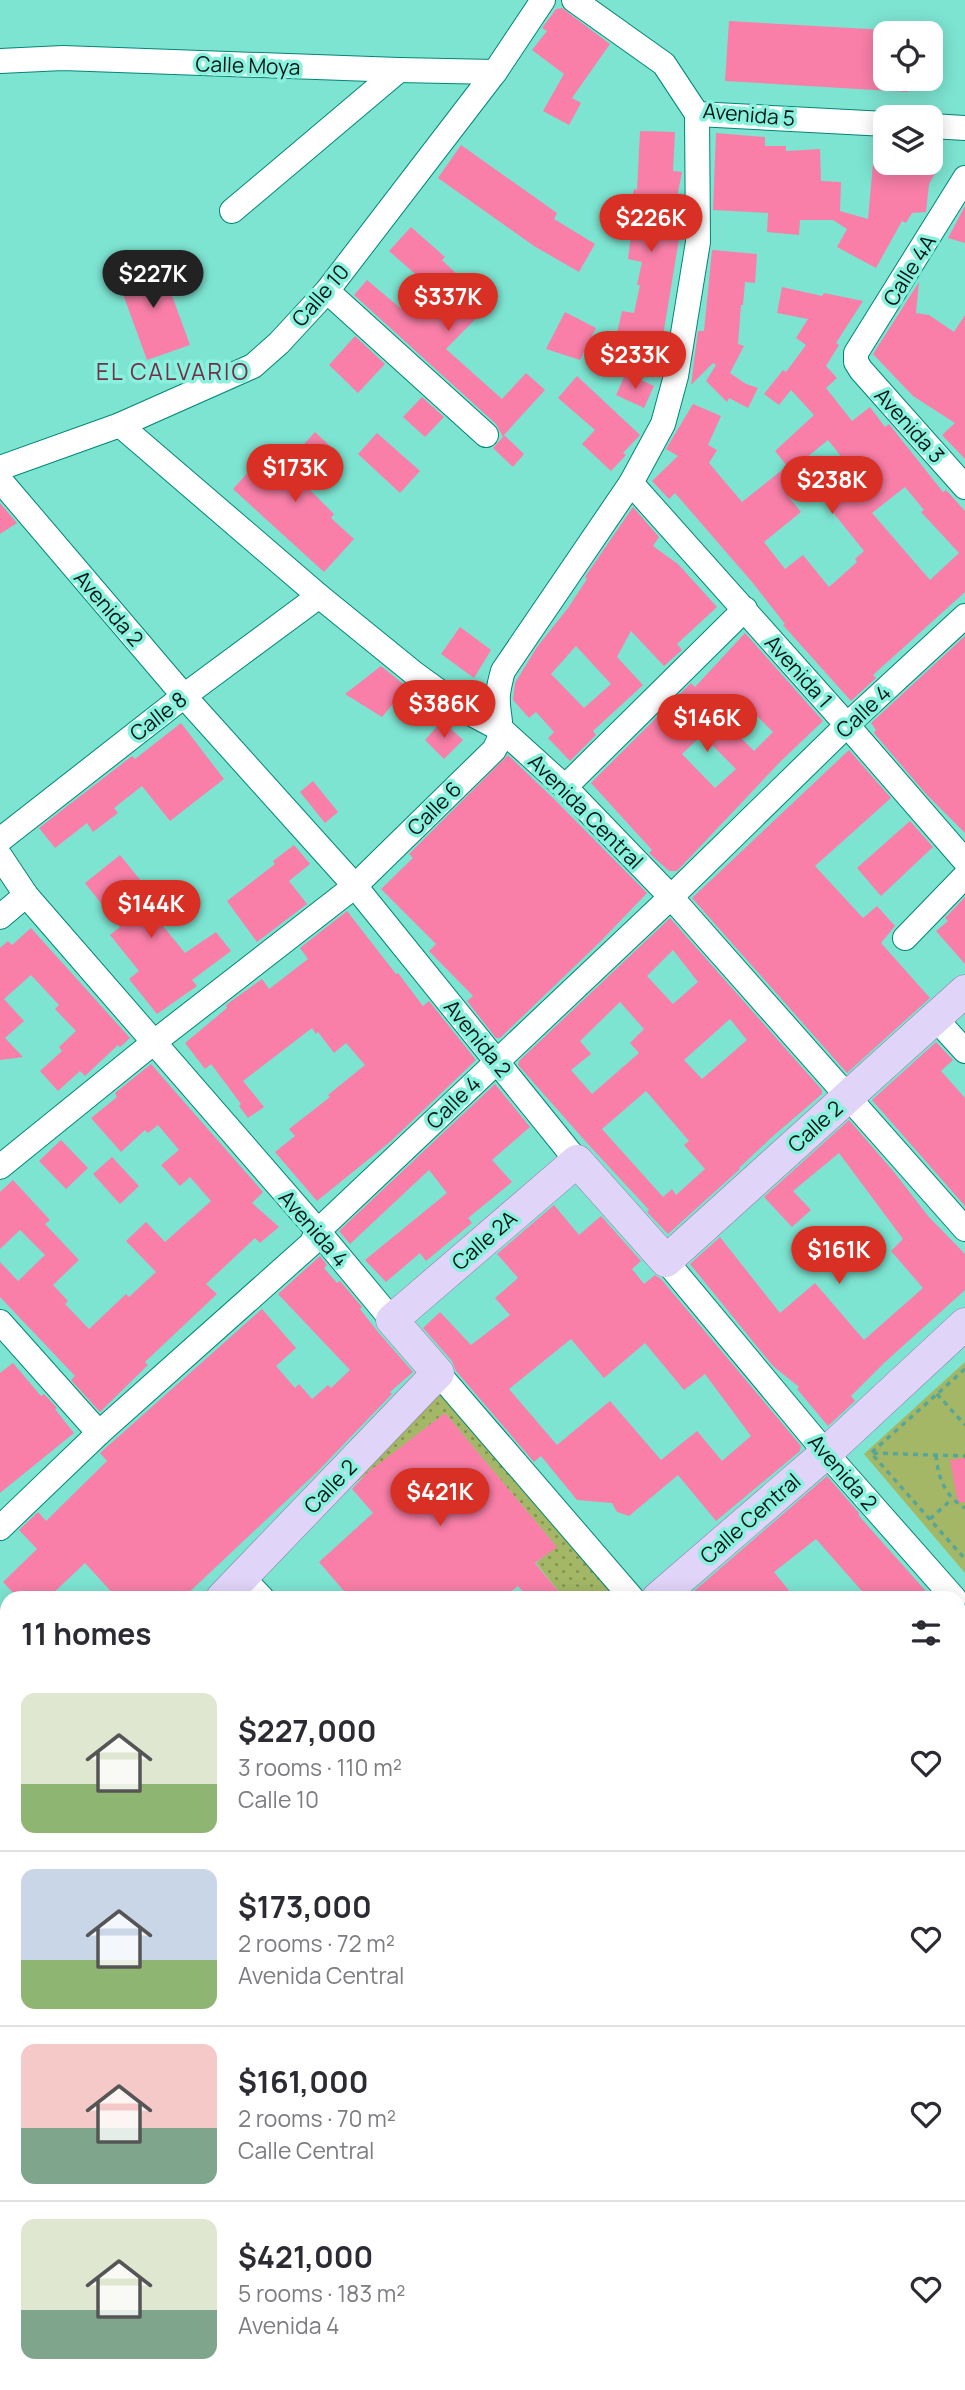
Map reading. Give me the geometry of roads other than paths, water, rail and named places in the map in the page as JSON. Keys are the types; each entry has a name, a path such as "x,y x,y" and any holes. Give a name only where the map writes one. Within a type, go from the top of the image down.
{"main road":[{"name":"Calle 2","path":"666,1261 965,991"},
{"name":"Avenida 2","path":"577,1161 666,1261"},
{"name":"Calle 2A","path":"391,1320 577,1161"},
{"name":"Avenida 4","path":"391,1320 438,1373"},
{"name":"Calle Central","path":"665,1591 826,1452 965,1324"},
{"name":"Calle 2","path":"242,1591 438,1373"}],"street":[{"name":"Calle 10","path":"0,468 120,425 253,366 327,291 495,72 543,0"},
{"name":"Avenida 5","path":"574,0 664,64 697,114 873,123"},
{"name":"Calle Moya","path":"0,61 63,58 495,72"},
{"path":"232,211 399,70"},
{"path":"502,730 498,695 503,671 631,483 663,424 676,376 698,242 697,114"},
{"path":"943,127 965,128"},
{"name":"Calle 4A","path":"856,362 856,353 965,178"},
{"path":"327,291 486,435"},
{"name":"Avenida 3","path":"856,362 965,487"},
{"name":"Avenida Central","path":"120,425 318,596 435,689 466,711 502,730 565,787 671,897 965,1229"},
{"name":"Avenida 2","path":"0,480 184,696 355,886 577,1161"},
{"name":"Avenida 1","path":"631,483 745,609 965,862"},
{"name":"Calle 8","path":"0,840 184,696 318,596"},
{"path":"565,787 745,609"},
{"name":"Calle 4","path":"0,1528 99,1433 311,1244 318,1231 671,897 847,725 965,616"},
{"name":"Calle 6","path":"0,1167 153,1043 355,886 494,750 500,741 502,730"},
{"name":"Avenida 4","path":"0,856 26,895 318,1231 391,1320"},
{"path":"905,939 965,876"},
{"path":"0,917 26,895"},
{"path":"935,1018 965,1052"},
{"name":"Avenida 2","path":"666,1261 826,1452 948,1591"},
{"path":"0,1322 99,1433"},
{"name":"Avenida 4","path":"438,1373 626,1591"}],"district":[{"name":"EL CALVARIO","path":"173,371"}]}
